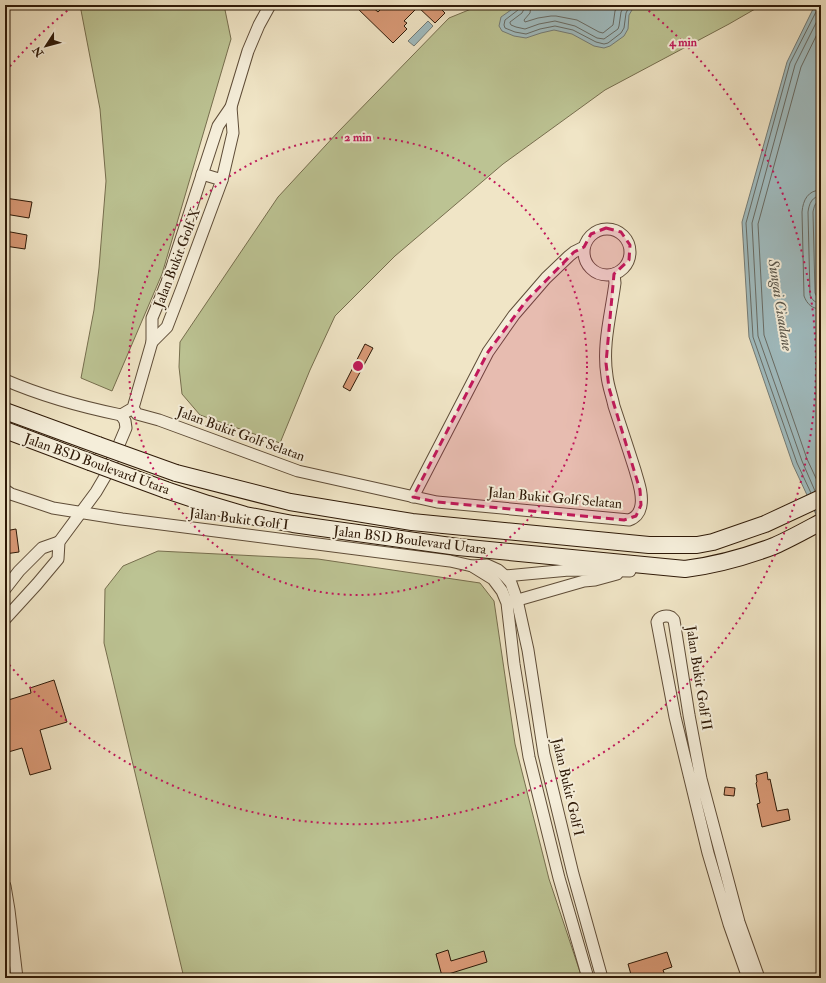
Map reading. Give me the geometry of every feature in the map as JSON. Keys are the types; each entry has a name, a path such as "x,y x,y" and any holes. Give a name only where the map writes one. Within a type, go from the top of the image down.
{"main road":[{"name":"Jalan BSD Boulevard Utara","path":"5,411 176,473 290,502 412,522 618,543 697,546 765,524 821,498"},
{"name":"Jalan BSD Boulevard Utara","path":"5,430 166,490 246,515 293,524 458,547 685,569 708,566 734,560 775,545 821,522"}],"street":[{"name":"Jalan Bukit Golf X","path":"135,411 152,342 152,318 167,282 218,126 231,107 248,51 259,25 270,5"},
{"name":"Jalan Bukit Golf X","path":"152,342 167,327 222,180 233,133 231,107"},
{"path":"202,174 222,180"},
{"path":"611,228 624,236 630,245 629,260 623,269 614,274 602,275 596,273 585,259 584,247 588,238 592,234 601,229 611,228"},
{"path":"413,497 488,352 514,315 536,290 568,256 584,247"},
{"name":"Jalan Bukit Golf Selatan","path":"135,411 298,471 413,497 437,502 624,520 634,519 641,505 640,490 615,409 607,377 606,339 615,283 614,274"},
{"path":"167,282 182,288"},
{"path":"5,380 35,392 123,418 135,411"},
{"path":"5,619 37,584 58,558 59,542 96,492 106,475 126,428 123,418"},
{"name":"Jalan Bukit Golf I","path":"5,490 11,494 52,508 122,519 450,561 472,566 487,565 498,570 511,583 514,664 529,757 559,878 588,978"},
{"path":"5,589 19,571 42,548 59,542"},
{"name":"Jalan Bukit Golf I","path":"472,566 493,579 512,602 528,650 544,754 573,874 602,978"},
{"path":"505,576 569,570 685,569"},
{"path":"512,602 584,581 613,576 626,570"},
{"name":"Jalan Bukit Golf II","path":"748,978 729,924 708,853 675,717 657,622 659,618 664,616 671,617 674,620 701,779 739,922 759,978"},
{"path":"5,886 10,910 16,978"}],"highlighted area":[{"path":"606,228 621,232 630,245 629,260 614,274 606,363 609,388 640,490 641,505 636,516 624,520 437,502 413,497 488,352 526,301 574,252 584,247 591,234"}],"green space":[{"path":"80,5 224,5 231,39 162,274 112,391 81,378 94,310 106,181 100,109"},
{"path":"481,5 762,5 605,90 503,164 395,256 335,316 310,370 280,443 200,415 182,394 179,367 180,342 278,197 338,132 449,18"},
{"path":"158,551 318,559 480,583 494,601 515,744 549,879 582,978 184,978 104,643 105,589 123,566"}],"water":[{"path":"518,5 635,5 629,15 628,29 624,36 610,46 604,48 594,46 572,34 554,30 526,38 514,36 502,31 499,26 501,17"},
{"name":"Sungai Cisadane","path":"815,5 821,5 821,200 817,212 819,293 821,301 821,525 793,465 749,337 742,222 787,62"},
{"path":"428,21 433,26 414,46 408,41"}],"building":[{"path":"354,5 370,5 378,12 385,5 437,5 445,13 435,23 418,7 404,21 407,23 404,26 407,29 393,43"},
{"path":"5,198 32,202 29,218 5,214"},
{"path":"5,231 27,235 25,249 5,246"},
{"path":"365,344 373,348 350,391 343,387"},
{"path":"16,529 19,552 5,554 5,531"},
{"path":"54,680 67,722 40,730 51,769 30,775 22,748 5,753 5,701 31,693 30,688"},
{"path":"767,772 777,811 788,809 790,820 762,827 757,804 760,803 756,775"},
{"path":"725,787 735,788 734,796 724,795"},
{"path":"448,950 451,961 484,951 487,962 442,976 436,954"},
{"path":"667,952 672,967 663,970 666,978 632,978 628,964"}]}
